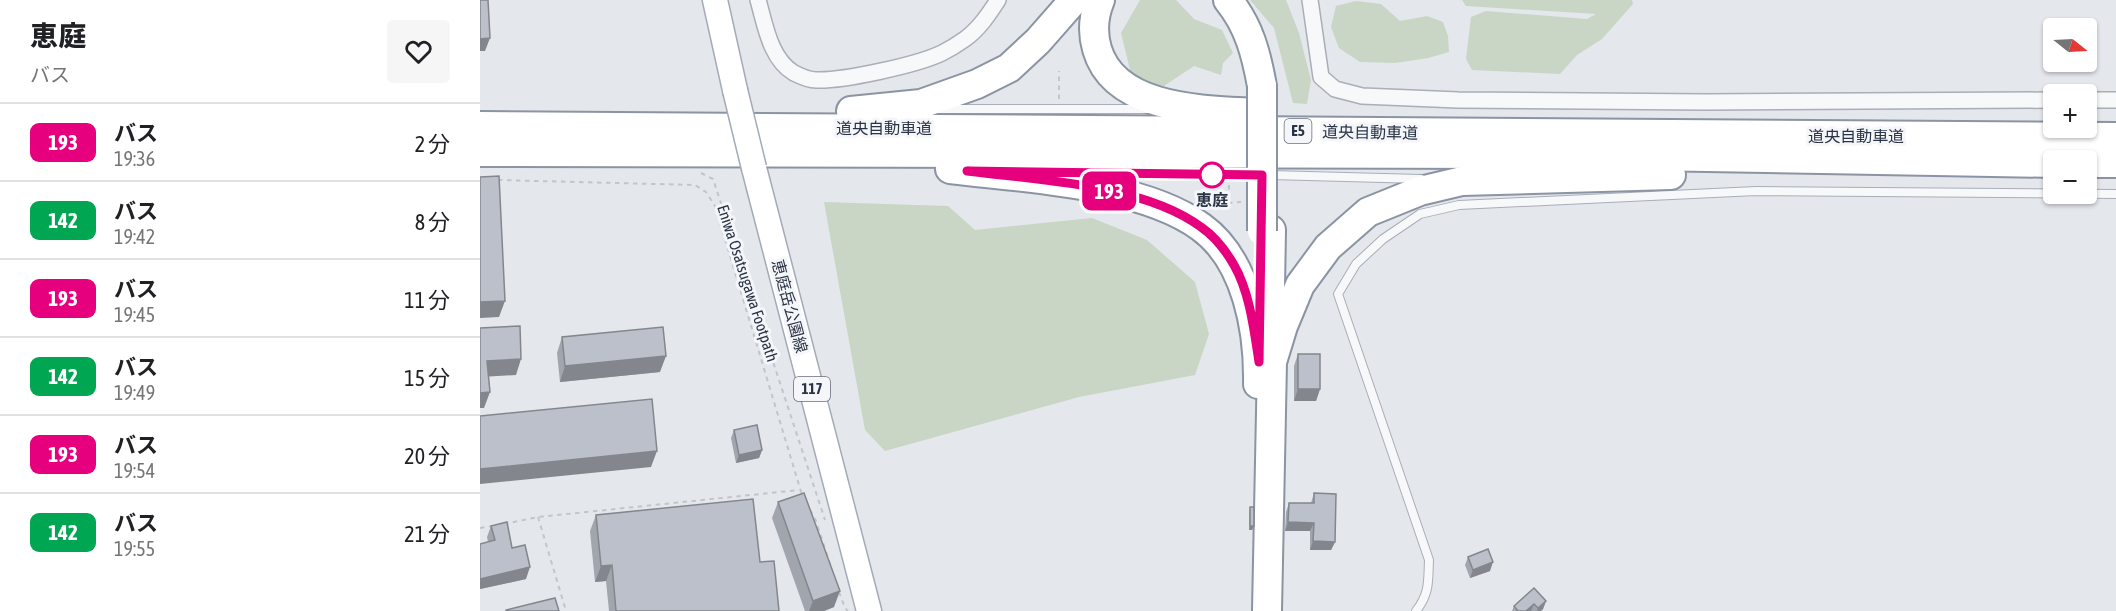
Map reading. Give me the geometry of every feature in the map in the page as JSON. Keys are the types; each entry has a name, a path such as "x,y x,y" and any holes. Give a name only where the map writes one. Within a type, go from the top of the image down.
{"highway":[{"path":"480,124 558,116 773,114 877,110 921,104 978,84 1009,68 1038,41 1074,0"},
{"path":"1100,0 1094,23 1094,40 1100,59 1107,70 1127,88 1137,93 1192,110 1789,136"},
{"path":"1228,0 1248,29 1266,86"},
{"path":"1243,0 1255,17 1266,51 1267,611"},
{"name":"道央自動車道","path":"480,124 2116,137"},
{"name":"道央自動車道","path":"480,152 1530,154 2043,164"},
{"path":"810,152 1071,184 1134,197 1181,214 1203,228 1220,244 1235,266 1265,362 1256,529 1257,611"},
{"path":"2097,164 2116,163"},
{"path":"1265,362 1300,285 1328,247 1368,212 1420,191 1462,181 2043,164"}],"main road":[{"name":"恵庭岳公園線","path":"715,0 754,168 869,611"}],"street":[{"path":"758,0 771,45 780,60 793,72 812,80 834,80 916,63 941,53 968,37 987,17 998,0"},
{"path":"1310,0 1321,77 1335,89 1362,96 1458,100 1706,102 2043,100"},
{"path":"2097,100 2116,100"}],"lane":[{"path":"877,110 1192,110"},
{"path":"967,171 1061,173"},
{"path":"1073,173 1298,175 1462,181"},
{"path":"1416,611 1425,600 1429,560 1338,294 1356,264 1383,239 1420,214 1459,205 1756,191 2116,194"}],"path":[{"path":"1059,71 1059,103"},
{"name":"Eniwa Osatsugawa Footpath","path":"694,170 713,179 825,520"},
{"path":"492,180 695,185 706,192 715,206 799,490 816,521 834,576"},
{"path":"1229,182 1228,203 1244,202"},
{"path":"480,528 538,517 799,490"},
{"path":"538,517 566,611"},
{"path":"838,587 848,611"}],"green space":[{"path":"1140,0 1176,0 1194,19 1222,30 1233,53 1223,63 1221,75 1194,66 1161,88 1152,86 1131,74 1121,33"},
{"path":"1250,0 1286,0 1299,33 1311,80 1307,104 1293,103 1274,28"},
{"path":"1462,0 1632,0 1633,4 1602,39 1577,55 1560,74 1472,70 1466,59 1471,17 1486,11 1587,19 1596,14 1466,6"},
{"path":"1356,1 1381,4 1400,21 1427,16 1443,22 1448,36 1449,52 1395,63 1360,62 1339,48 1331,27 1336,6"},
{"path":"824,202 948,206 975,230 1092,218 1147,240 1195,282 1209,334 1195,375 1079,397 885,451 865,430"}],"building":[{"path":"480,0 488,0 490,38 480,39"},
{"path":"499,176 505,301 480,302 480,177"},
{"path":"520,326 521,359 487,361 490,392 480,393 480,328"},
{"path":"663,327 666,356 565,366 562,337"},
{"path":"1298,354 1320,354 1320,389 1298,389"},
{"path":"652,399 657,451 480,469 480,416"},
{"path":"757,425 762,450 739,455 734,430"},
{"path":"804,493 840,591 813,601 778,502"},
{"path":"1314,493 1336,494 1335,542 1313,541 1314,523 1288,522 1289,503 1314,503"},
{"path":"753,499 760,562 774,561 779,611 616,611 612,565 601,566 596,515"},
{"path":"1250,507 1254,507 1254,526 1250,526"},
{"path":"507,522 512,548 525,545 530,567 480,579 480,544 495,540 491,526"},
{"path":"1488,549 1493,562 1473,570 1468,557"},
{"path":"1534,588 1546,601 1538,608 1534,604 1526,611 1518,611 1514,606"},
{"path":"555,598 559,611 506,611 506,610"}],"bus line":[{"name":"193","path":"967,171 1262,175 1259,362 1246,296 1235,266 1220,244 1203,228 1181,214 1134,197 1071,184 967,171"}],"place":[{"name":"恵庭","path":"1212,175"}]}
